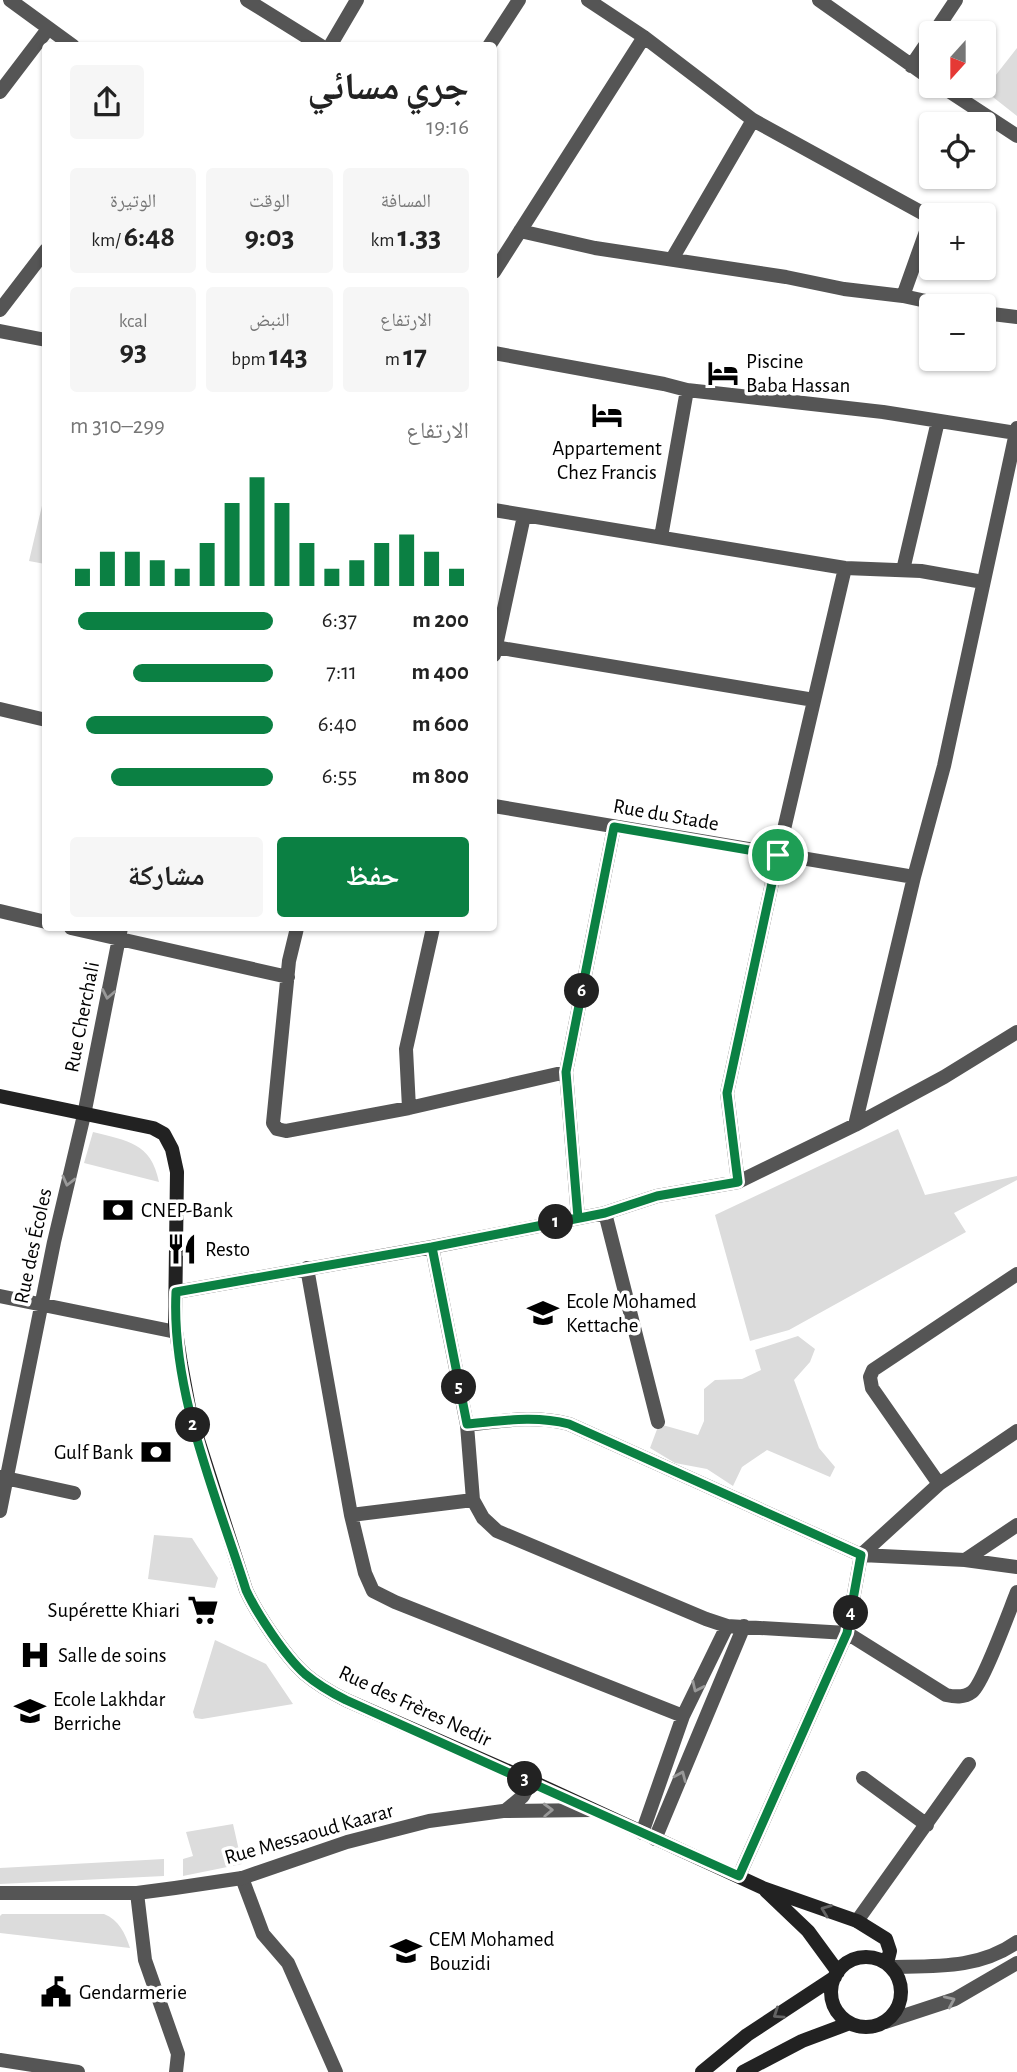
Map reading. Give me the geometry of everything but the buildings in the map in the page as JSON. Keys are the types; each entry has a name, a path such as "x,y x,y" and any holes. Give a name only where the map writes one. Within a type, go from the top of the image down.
{"main road":[{"name":"Rue des Frères Nedir","path":"0,1096 84,1115 139,1123 164,1134 172,1149 177,1172 176,1332 191,1418 246,1590 257,1612 303,1672 325,1689 346,1700 531,1781 763,1888 857,1921 886,1939 890,1951 889,1965"},
{"name":"Rue des Frères Nedir","path":"763,1888 808,1931 836,1974"},
{"path":"702,2072 747,2035 836,1974 845,1964 866,1957 877,1958 889,1965 901,1985 901,1996 893,2015 874,2026 850,2023 835,2008 832,1997 836,1974"},
{"path":"743,2072 802,2041 850,2023"}],"street":[{"path":"10,0 67,42"},
{"path":"247,0 315,42"},
{"path":"332,42 357,0"},
{"path":"492,42 519,0"},
{"path":"588,0 645,37 753,120 926,215 928,226 903,296"},
{"path":"819,0 919,71"},
{"path":"942,21 956,0"},
{"path":"0,92 48,29"},
{"path":"497,267 645,37"},
{"path":"911,66 919,54"},
{"path":"959,98 1017,136"},
{"path":"672,260 753,120"},
{"path":"520,231 595,248 919,299"},
{"path":"0,310 42,255"},
{"path":"996,314 1017,317"},
{"path":"0,331 42,339"},
{"path":"497,354 687,390 883,412 1016,431 944,766 914,877 855,1125"},
{"path":"662,537 687,390"},
{"path":"903,570 937,421"},
{"path":"497,511 845,568 903,570 983,582"},
{"path":"497,638 524,516"},
{"path":"738,1182 727,1093 778,855 845,568"},
{"path":"497,651 814,700"},
{"path":"0,709 42,719"},
{"name":"Rue du Stade","path":"497,807 914,877"},
{"path":"578,1218 566,1072 614,827"},
{"path":"0,911 42,921"},
{"path":"100,931 120,933 288,976"},
{"path":"296,931 288,976 273,1123 277,1129 286,1132 409,1108 566,1072"},
{"path":"409,1108 406,1049 432,931"},
{"name":"Rue Cherchali","path":"84,1115 120,933"},
{"path":"176,1292 432,1247 605,1213 657,1196 738,1182 855,1125 944,1077 1017,1031"},
{"name":"Rue des Écoles","path":"0,1511 4,1478 84,1115"},
{"path":"605,1213 658,1422"},
{"path":"432,1247 467,1424 474,1500 483,1518 497,1531 727,1626 847,1633 946,1695 955,1697 964,1696 978,1686 1017,1592"},
{"path":"307,1268 351,1515 365,1573 373,1591 683,1716"},
{"path":"939,1484 872,1388 870,1377 873,1370 1017,1274"},
{"path":"0,1296 43,1299 176,1332"},
{"path":"467,1424 524,1418 548,1418 569,1424 861,1555 965,1560 1017,1567"},
{"path":"739,1876 847,1633 861,1555 939,1484 1017,1431"},
{"path":"4,1478 74,1493"},
{"path":"351,1515 474,1500"},
{"path":"965,1560 1017,1525"},
{"path":"648,1836 683,1716 727,1626"},
{"path":"648,1836 744,1626"},
{"path":"857,1921 969,1764"},
{"path":"863,1778 927,1825"},
{"path":"503,1811 523,1796 531,1781"},
{"name":"Rue Messaoud Kaarar","path":"0,1893 137,1893 242,1878 347,1842 429,1821 503,1811 593,1810"},
{"path":"242,1878 262,1934 288,1963 337,2072"},
{"path":"137,1893 145,1960 178,2054 176,2072"},
{"path":"889,1965 944,1966 971,1963 997,1954 1017,1942"},
{"path":"885,2022 955,1999 1017,1963"},
{"path":"0,2060 78,2072"}],"shaded area":[{"path":"1017,48 1017,116 994,98 996,75"},
{"path":"42,506 42,563 29,561"},
{"path":"898,1129 925,1195 1017,1176 1017,1180 954,1213 966,1232 789,1330 750,1341 715,1215"},
{"path":"93,1132 127,1141 144,1151 159,1182 84,1163"},
{"path":"798,1336 815,1349 810,1362 794,1380 819,1448 835,1467 830,1477 767,1450 742,1467 733,1486 707,1469 675,1463 650,1448 659,1424 698,1435 704,1421 704,1389 715,1380 742,1379 761,1370 755,1350"},
{"path":"154,1535 192,1538 218,1578 215,1588 148,1579"},
{"path":"215,1640 266,1664 293,1704 195,1718 193,1712"},
{"path":"233,1824 242,1864 183,1876 183,1859 193,1856 186,1832"},
{"path":"164,1859 164,1876 0,1884 0,1868"},
{"path":"2,1914 104,1914 121,1928 130,1948 0,1933"}],"place":[{"name":"Piscine Baba Hassan","path":"723,373"},
{"name":"Appartement Chez Francis","path":"607,415"},
{"name":"CNEP-Bank","path":"118,1210"},
{"name":"Resto","path":"182,1249"},
{"name":"Ecole Mohamed Kettache","path":"543,1313"},
{"name":"Gulf Bank","path":"156,1452"},
{"name":"Supérette Khiari","path":"203,1610"},
{"name":"Salle de soins","path":"35,1655"},
{"name":"Ecole Lakhdar Berriche","path":"30,1711"},
{"name":"CEM Mohamed Bouzidi","path":"406,1951"},
{"name":"Gendarmerie","path":"56,1992"}],"route":[{"path":"778,855 614,827 566,1072 578,1218 432,1247 467,1424 548,1418 569,1424 861,1555 847,1633 739,1876 346,1700 325,1689 303,1672 257,1612 246,1590 191,1418 175,1325 176,1292 432,1247 605,1213 657,1196 738,1182 727,1093 778,855"}]}
